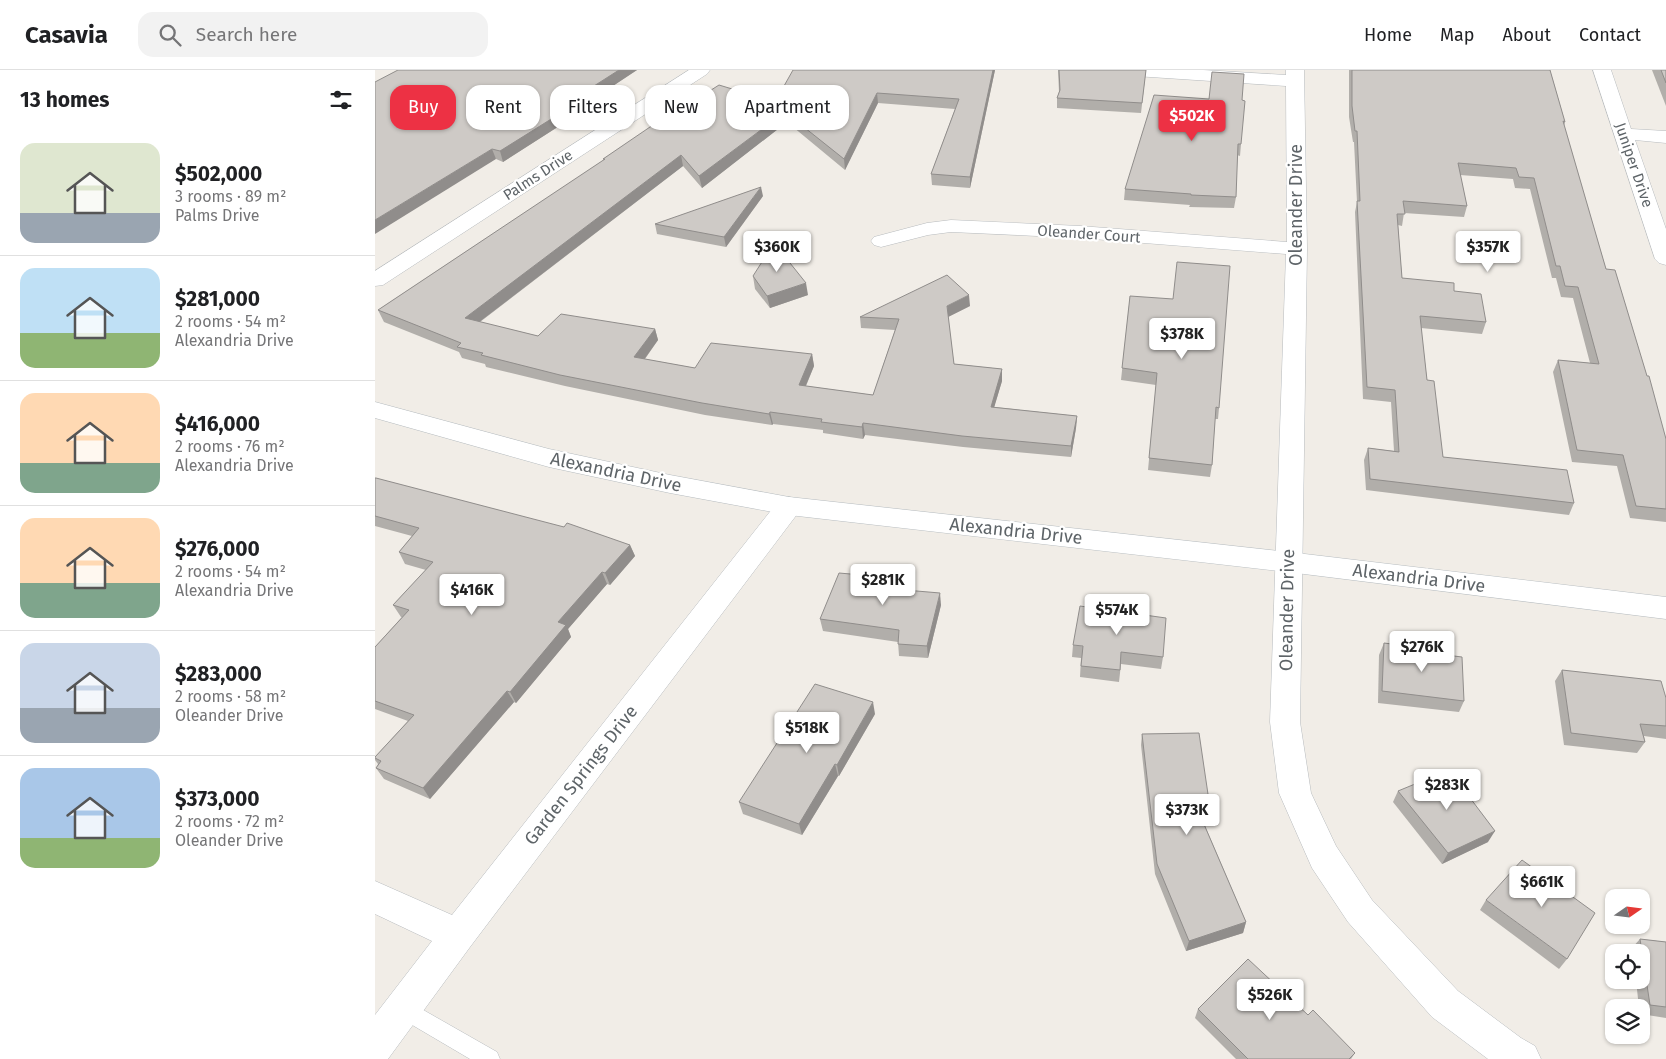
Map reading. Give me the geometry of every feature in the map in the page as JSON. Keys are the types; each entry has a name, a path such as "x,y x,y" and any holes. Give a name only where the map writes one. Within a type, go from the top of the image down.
{"street":[{"name":"Palms Drive","path":"375,280 701,70"},
{"path":"1120,70 1295,76"},
{"name":"Juniper Drive","path":"1602,70 1666,260"},
{"name":"Oleander Drive","path":"1295,76 1297,249 1285,722 1295,793 1324,857 1360,911 1445,1004 1508,1051 1522,1059"},
{"path":"1624,134 1666,137"},
{"name":"Oleander Court","path":"881,241 927,228 951,226 1080,232 1297,249"},
{"name":"Alexandria Drive","path":"375,410 467,437 549,458 670,484 789,506 1288,562 1666,608"},
{"name":"Garden Springs Drive","path":"375,1046 458,935 789,506"},
{"path":"375,897 458,935"}],"lane":[{"path":"404,1009 490,1059"}],"building":[{"path":"398,70 619,70 596,85 550,85 550,120 540,126 540,85 466,85 466,130 534,130 500,151 492,149 375,220 375,82"},
{"path":"793,70 993,70 970,177 931,174 959,99 877,93 844,159 808,130 849,130 849,85 785,85"},
{"path":"1059,70 1146,70 1142,103 1057,98 1060,90"},
{"path":"1352,70 1550,70 1606,269 1615,270 1647,376 1649,376 1666,439 1666,509 1636,506 1623,455 1577,450 1558,360 1599,364 1578,287 1565,286 1560,266 1556,266 1534,178 1519,177 1516,168 1458,163 1467,206 1403,201 1405,214 1397,214 1402,278 1454,283 1454,291 1481,294 1486,322 1420,316 1427,380 1434,381 1443,457 1567,470 1574,503 1370,479 1368,448 1399,452 1395,390 1367,387 1357,201 1360,201 1357,131 1355,131 1352,106"},
{"path":"1661,70 1666,70 1666,83"},
{"path":"1212,72 1244,74 1242,100 1245,101 1241,144 1238,144 1236,197 1125,189 1154,95 1209,99"},
{"path":"719,85 726,87 726,130 761,130 699,176 681,155 465,318 538,336 561,314 655,329 634,357 695,368 711,343 812,354 799,385 873,395 899,319 860,317 947,275 969,295 947,306 954,364 1002,369 991,407 1077,416 1071,446 962,436 863,423 862,427 821,422 822,419 770,412 769,414 702,403 560,375 481,355 483,353 457,347 461,343 378,310 646,130 716,130 716,87"},
{"path":"761,187 724,237 655,224"},
{"path":"774,243 806,283 767,296 753,276"},
{"path":"1177,262 1230,266 1219,408 1216,407 1212,465 1149,458 1157,373 1122,368 1130,296 1173,299"},
{"path":"375,478 564,527 567,523 630,545 605,573 602,572 558,622 566,625 510,692 507,691 423,788 376,768 381,761 375,757 414,715 375,701 375,647 409,610 393,605 433,562 399,552 419,528 375,516"},
{"path":"839,573 907,579 905,590 940,593 927,646 898,644 899,630 820,619"},
{"path":"1080,606 1166,618 1163,657 1121,652 1120,670 1081,666 1083,646 1073,645"},
{"path":"1384,643 1423,648 1422,652 1462,657 1464,701 1382,691"},
{"path":"1562,670 1661,681 1666,698 1666,726 1640,724 1645,742 1571,733"},
{"path":"815,684 873,702 837,765 835,764 799,824 739,802"},
{"path":"1199,733 1209,801 1194,801 1246,922 1189,941 1157,864 1142,734"},
{"path":"1449,770 1495,831 1448,853 1398,791"},
{"path":"1522,860 1595,913 1567,959 1486,900"},
{"path":"1640,939 1666,942 1666,1007 1650,1005 1648,989 1650,989 1650,944 1641,944"},
{"path":"1248,959 1308,1015 1313,1010 1355,1053 1349,1059 1248,1059 1198,1009"}]}
